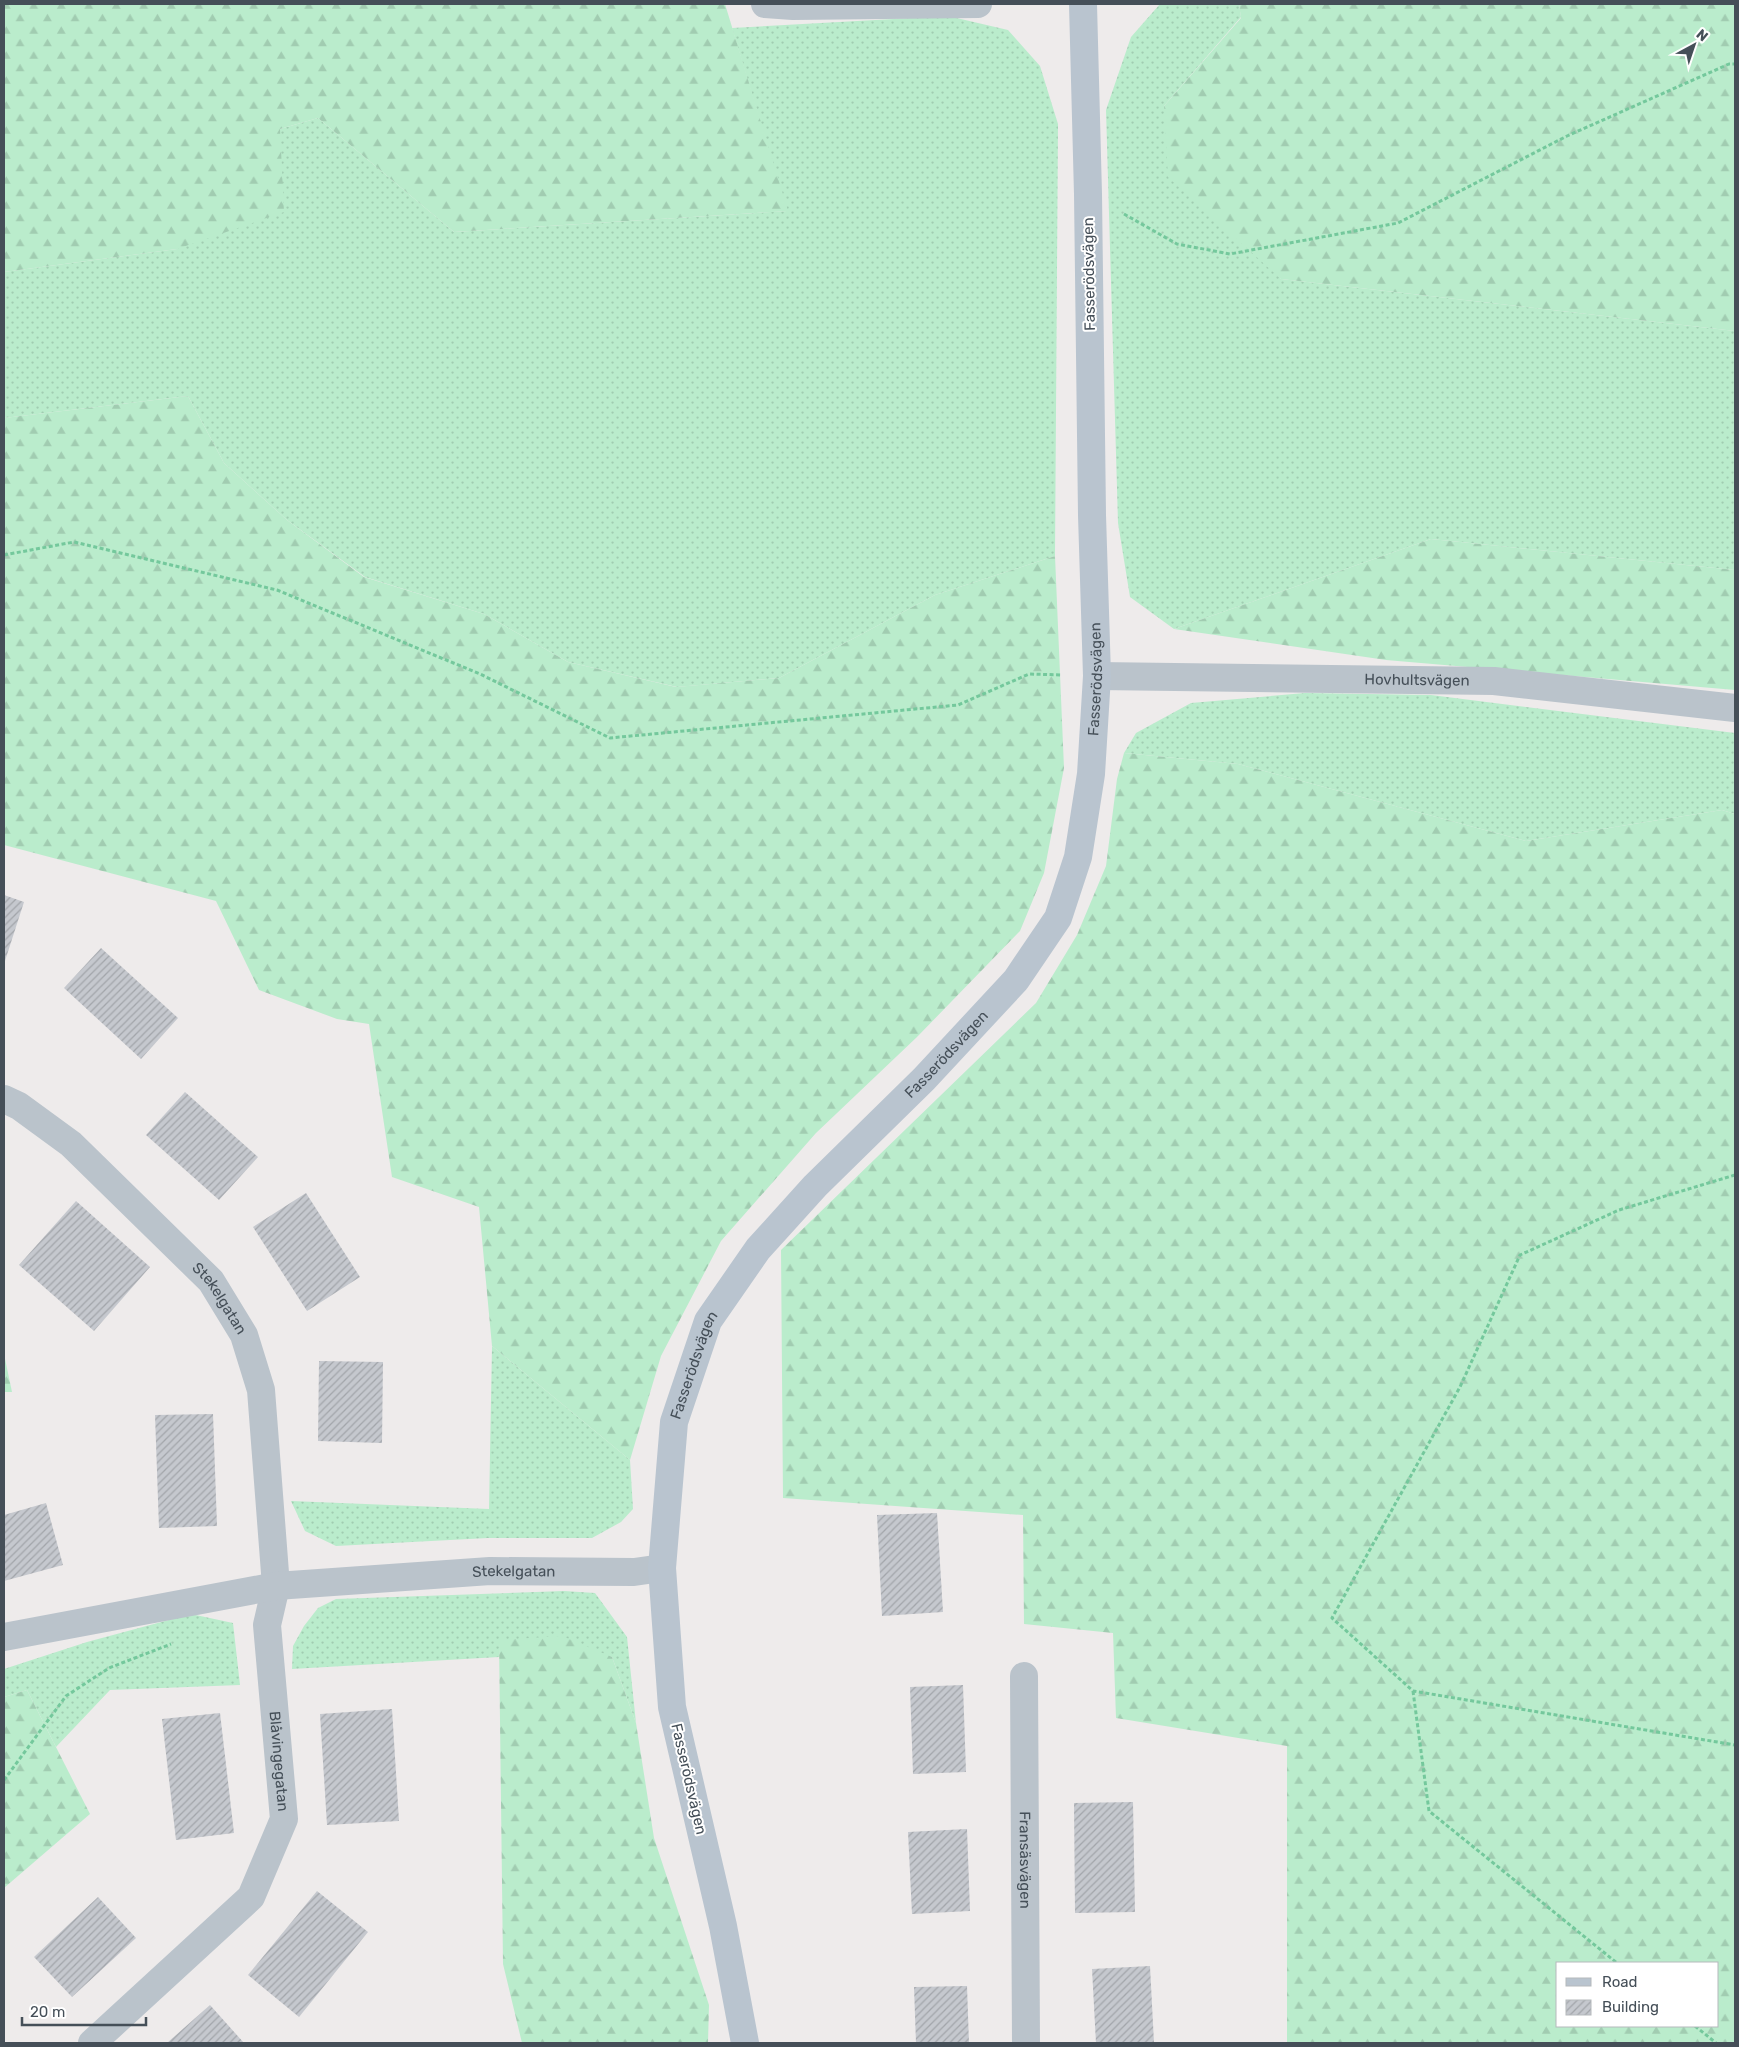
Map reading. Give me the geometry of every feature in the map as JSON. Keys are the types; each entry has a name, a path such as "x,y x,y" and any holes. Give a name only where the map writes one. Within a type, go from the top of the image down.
{"street":[{"path":"764,4 793,6 978,4"},
{"name":"Fasserödsvägen","path":"745,2043 723,1926 672,1707 662,1568 674,1422 708,1322 758,1249 815,1186 924,1079 1016,980 1058,918 1078,858 1092,774 1097,676 1092,515 1088,194 1083,4"},
{"name":"Hovhultsvägen","path":"1097,676 1494,681 1735,708"},
{"name":"Stekelgatan","path":"4,1099 19,1106 71,1144 211,1281 244,1336 261,1390 276,1586"},
{"name":"Stekelgatan","path":"4,1637 276,1586 490,1571 634,1572 662,1568"},
{"name":"Blåvingegatan","path":"92,2043 251,1897 284,1819 267,1625 276,1586"},
{"name":"Fransäsvägen","path":"1024,1676 1026,2043"}],"path":[{"path":"1088,194 1177,244 1230,254 1398,223 1567,136 1729,64 1735,64"},
{"path":"4,555 74,542 277,590 480,674 610,738 958,705 1029,674 1097,676"},
{"path":"1735,1175 1619,1210 1520,1254 1460,1387 1332,1618 1413,1692 1735,1745"},
{"path":"4,1780 66,1696 109,1668 177,1642"},
{"path":"1413,1692 1429,1812 1616,1962"},
{"path":"1695,2027 1716,2043"}],"green space":[{"path":"4,4 725,4 788,211 454,232 318,118 280,129 284,212 177,249 4,272"},
{"path":"1160,4 1239,4 1241,17 1164,106 1281,279 1735,331 1735,570 1431,539 1174,629 1130,597 1118,523 1106,110 1131,37"},
{"path":"1239,4 1735,4 1735,331 1281,279 1168,177 1164,106 1241,18"},
{"path":"948,16 1008,30 1040,66 1058,124 1055,556 935,595 779,678 677,687 568,662 484,614 365,577 287,520 224,463 188,396 4,418 4,272 177,249 280,129 318,118 454,232 787,211 732,28"},
{"path":"188,396 224,463 287,520 364,577 484,614 568,662 676,687 779,678 935,595 1055,556 1064,768 1044,873 1020,931 917,1037 816,1133 721,1241 661,1356 630,1460 492,1346 479,1207 392,1177 369,1024 337,1019 259,990 216,901 4,845 4,418"},
{"path":"1431,539 1735,570 1735,690 1386,660 1174,629"},
{"path":"1305,693 1431,695 1735,733 1735,814 1722,810 1526,841 1238,764 1124,753 1136,733 1191,703"},
{"path":"1124,753 1238,764 1526,841 1722,810 1735,814 1735,2043 1287,2043 1287,1746 1116,1718 1113,1633 1024,1624 1023,1515 783,1498 781,1250 1036,1003 1077,935 1106,866 1117,779"},
{"path":"492,1346 630,1460 633,1509 621,1522 592,1538 488,1538 336,1546 305,1531 291,1501 489,1509"},
{"path":"4,1354 12,1392 4,1392"},
{"path":"564,1591 595,1593 627,1637 636,1723 612,1657 500,1640 499,1657 292,1669 293,1646 304,1626 318,1608 336,1599"},
{"path":"191,1614 233,1623 240,1685 110,1690 56,1747 27,1690 4,1697 4,1669 87,1642"},
{"path":"562,1636 612,1657 636,1723 654,1838 709,2005 708,2043 522,2043 503,1964 499,1640"},
{"path":"27,1690 90,1814 4,1888 4,1697"}],"building":[{"path":"4,895 24,902 4,964"},
{"path":"101,948 178,1018 141,1059 64,988"},
{"path":"185,1092 258,1157 219,1200 146,1135"},
{"path":"306,1193 360,1277 307,1311 253,1227"},
{"path":"76,1201 150,1267 94,1331 19,1265"},
{"path":"319,1361 383,1362 382,1443 318,1441"},
{"path":"213,1414 217,1526 159,1528 155,1415"},
{"path":"46,1503 63,1565 4,1581 4,1515"},
{"path":"937,1513 943,1612 882,1616 877,1515"},
{"path":"963,1685 966,1772 913,1774 910,1687"},
{"path":"392,1709 399,1821 327,1825 320,1714"},
{"path":"220,1713 234,1833 176,1840 162,1719"},
{"path":"1133,1802 1135,1912 1075,1913 1074,1803"},
{"path":"967,1829 970,1911 912,1914 908,1832"},
{"path":"317,1891 368,1932 299,2017 248,1975"},
{"path":"98,1897 136,1938 72,1997 34,1957"},
{"path":"1150,1966 1154,2043 1096,2043 1092,1969"},
{"path":"967,1986 969,2043 916,2043 914,1987"},
{"path":"210,2005 244,2043 167,2043"}]}
